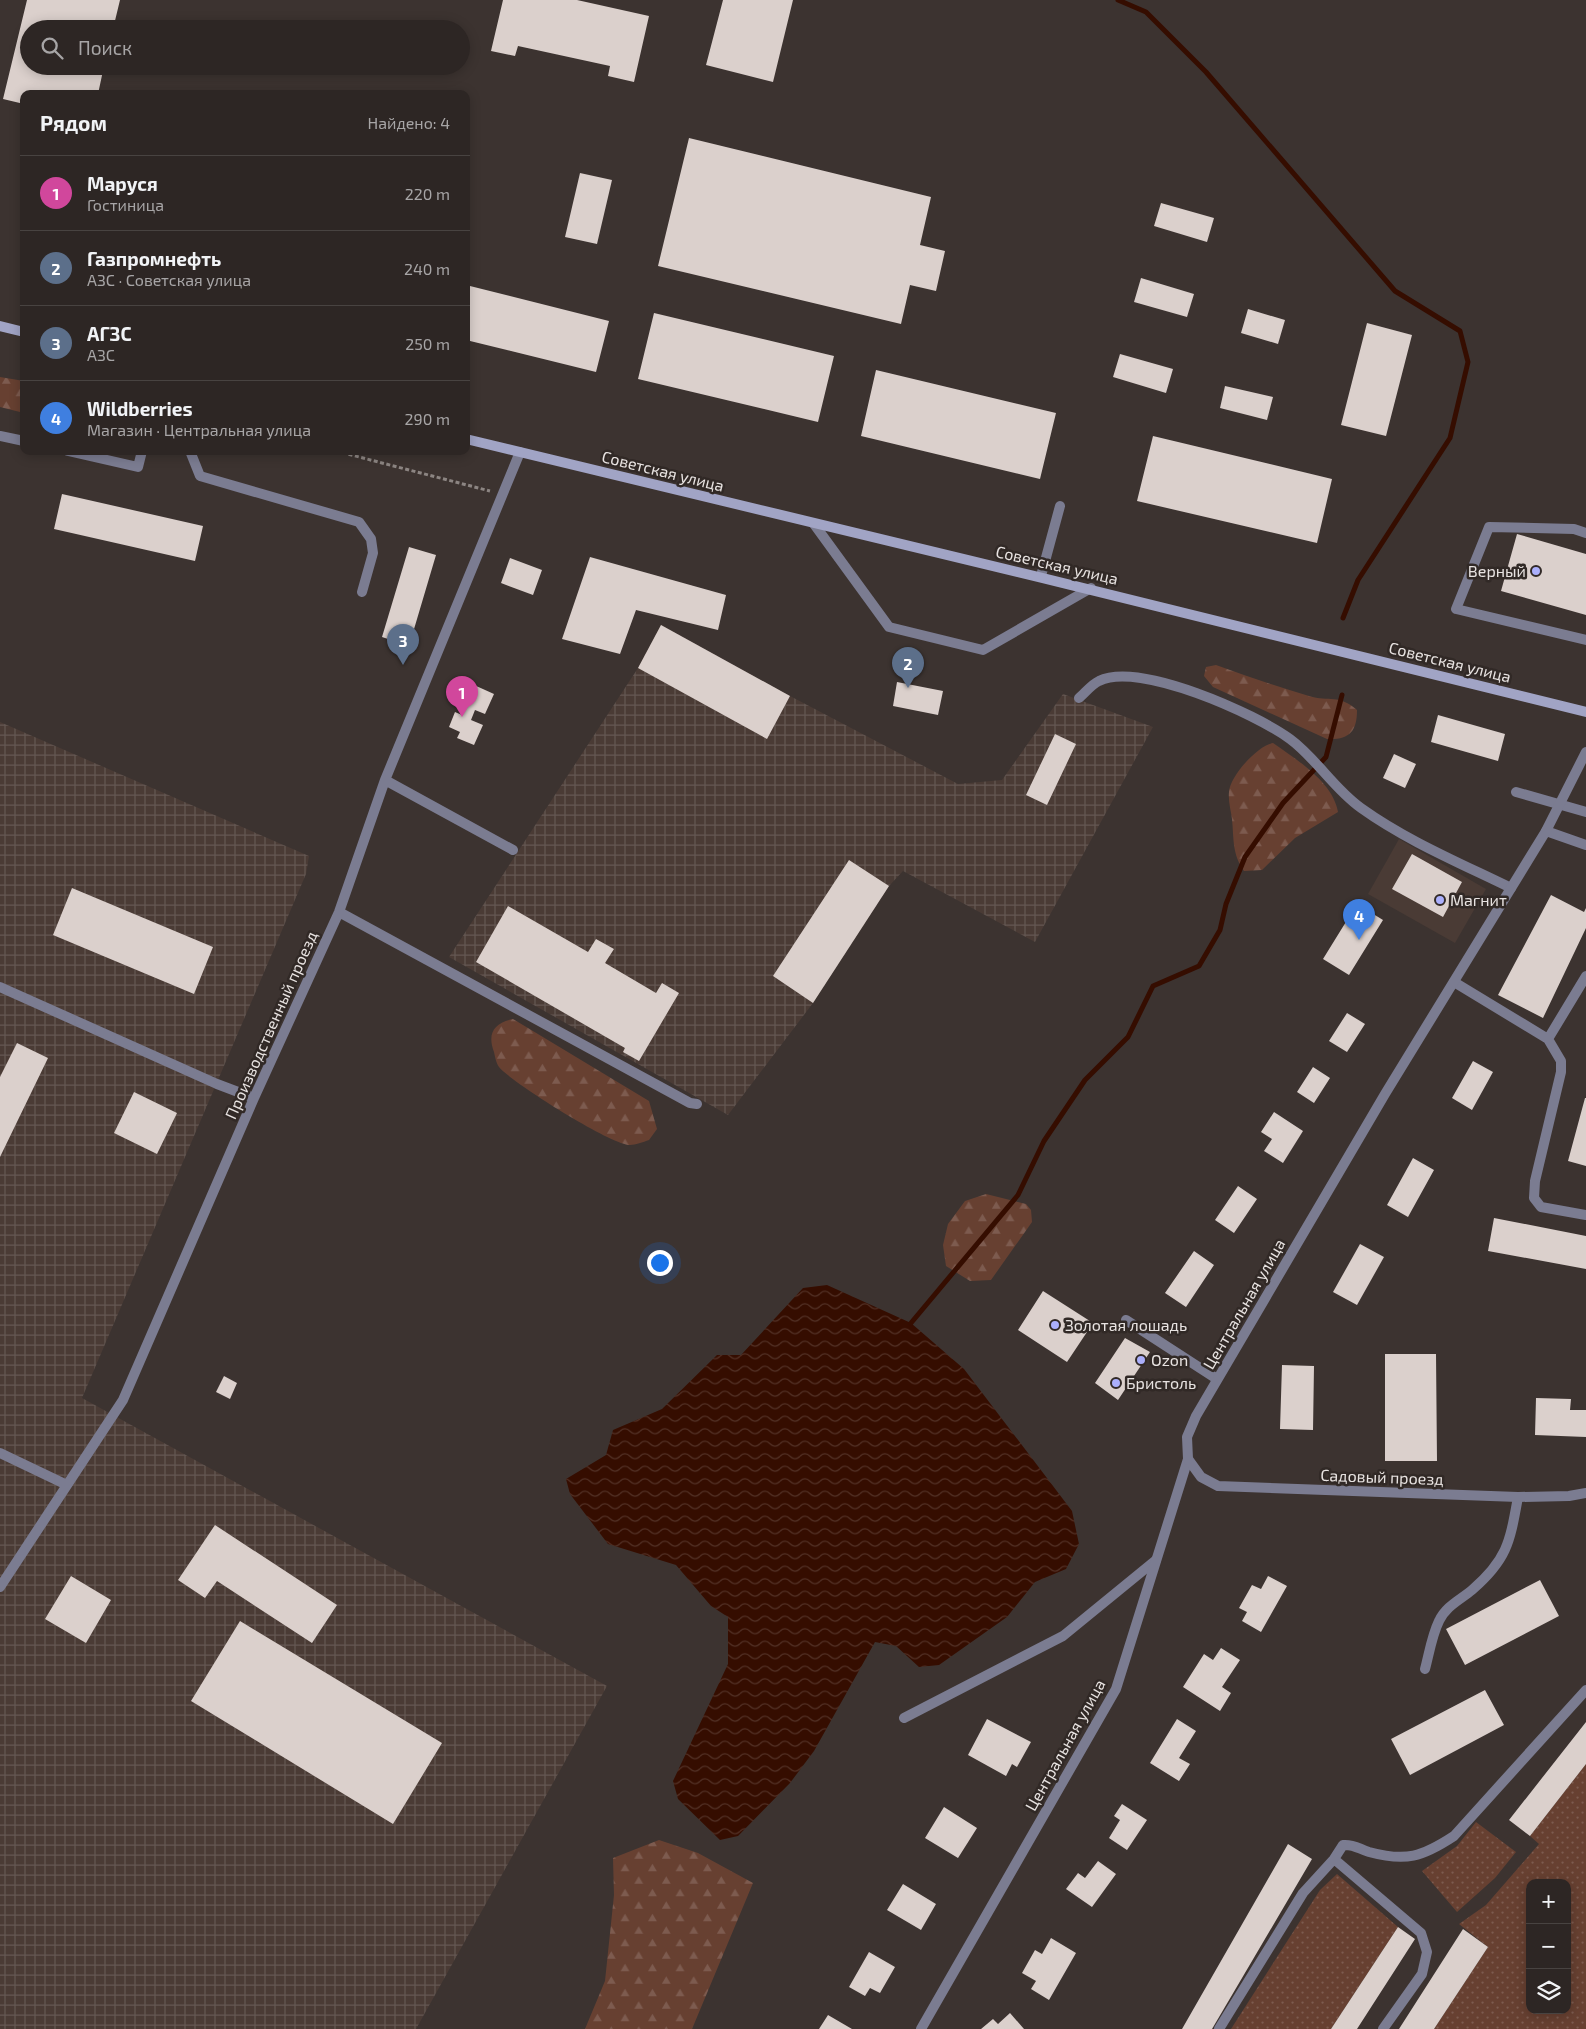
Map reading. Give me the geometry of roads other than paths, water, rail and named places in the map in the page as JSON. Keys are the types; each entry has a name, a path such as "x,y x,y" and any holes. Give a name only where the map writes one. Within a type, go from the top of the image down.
{"main road":[{"path":"0,326 20,331"},
{"name":"Советская улица","path":"470,440 814,524 1091,588 1586,712"}],"street":[{"path":"0,436 20,440"},
{"name":"Производственный проезд","path":"0,1587 124,1400 254,1098 339,912 385,780 520,452"},
{"path":"86,455 138,467 141,455"},
{"path":"192,455 200,476 359,522 371,538 373,553 362,592"},
{"path":"1041,576 1060,506"},
{"path":"814,524 889,627 983,650 1091,588"},
{"path":"1586,534 1574,530 1489,526 1456,609 1586,640"},
{"path":"1079,698 1100,680 1121,678 1151,679 1195,692 1258,719 1292,740 1359,806 1437,853 1511,888"},
{"name":"Центральная улица","path":"921,2029 1116,1689 1188,1459 1187,1437 1196,1416 1546,831 1586,752"},
{"path":"385,780 513,850"},
{"path":"1516,792 1586,812"},
{"path":"1546,831 1586,845"},
{"path":"339,912 690,1103 697,1104"},
{"path":"1548,1039 1586,976"},
{"path":"1454,982 1548,1039 1561,1061 1535,1181 1534,1198 1541,1207 1586,1215"},
{"path":"0,987 217,1084 254,1098"},
{"path":"1126,1320 1217,1379"},
{"path":"0,1453 67,1485"},
{"name":"Садовый проезд","path":"1188,1459 1201,1477 1218,1486 1518,1497 1569,1496 1586,1493"},
{"path":"1425,1669 1439,1620 1453,1603 1471,1591 1501,1561 1509,1543 1518,1497"},
{"path":"904,1718 1063,1636 1156,1560"},
{"path":"1219,2029 1304,1893 1334,1859 1343,1845 1352,1844 1365,1851 1392,1858 1413,1856 1435,1849 1454,1836 1586,1690"},
{"path":"1334,1859 1421,1934 1427,1952 1422,1974 1383,2029"}],"water":[{"path":"827,1285 911,1323 964,1369 1072,1511 1079,1544 1066,1569 1035,1582 1007,1617 939,1665 919,1667 896,1646 875,1642 814,1751 790,1783 738,1836 720,1840 678,1799 673,1781 728,1664 728,1617 711,1606 676,1565 608,1544 570,1494 566,1479 606,1455 613,1430 662,1409 717,1355 741,1355 803,1288"}],"waterway":[{"path":"1118,0 1146,12 1206,72 1395,291 1460,331 1468,362 1450,438 1358,580 1343,618"},
{"path":"911,1323 1018,1195 1044,1141 1085,1080 1128,1037 1153,986 1199,966 1220,930 1226,904 1245,857 1283,803 1326,757 1342,695"}],"place":[{"name":"Верный","path":"1536,571"},
{"name":"АГЗС","path":"403,665"},
{"name":"Газпромнефть","path":"908,688"},
{"name":"Маруся","path":"462,717"},
{"name":"Магнит","path":"1440,900"},
{"name":"Wildberries","path":"1359,940"},
{"name":"Золотая лошадь","path":"1055,1325"},
{"name":"Ozon","path":"1141,1360"},
{"name":"Бристоль","path":"1116,1383"}]}
